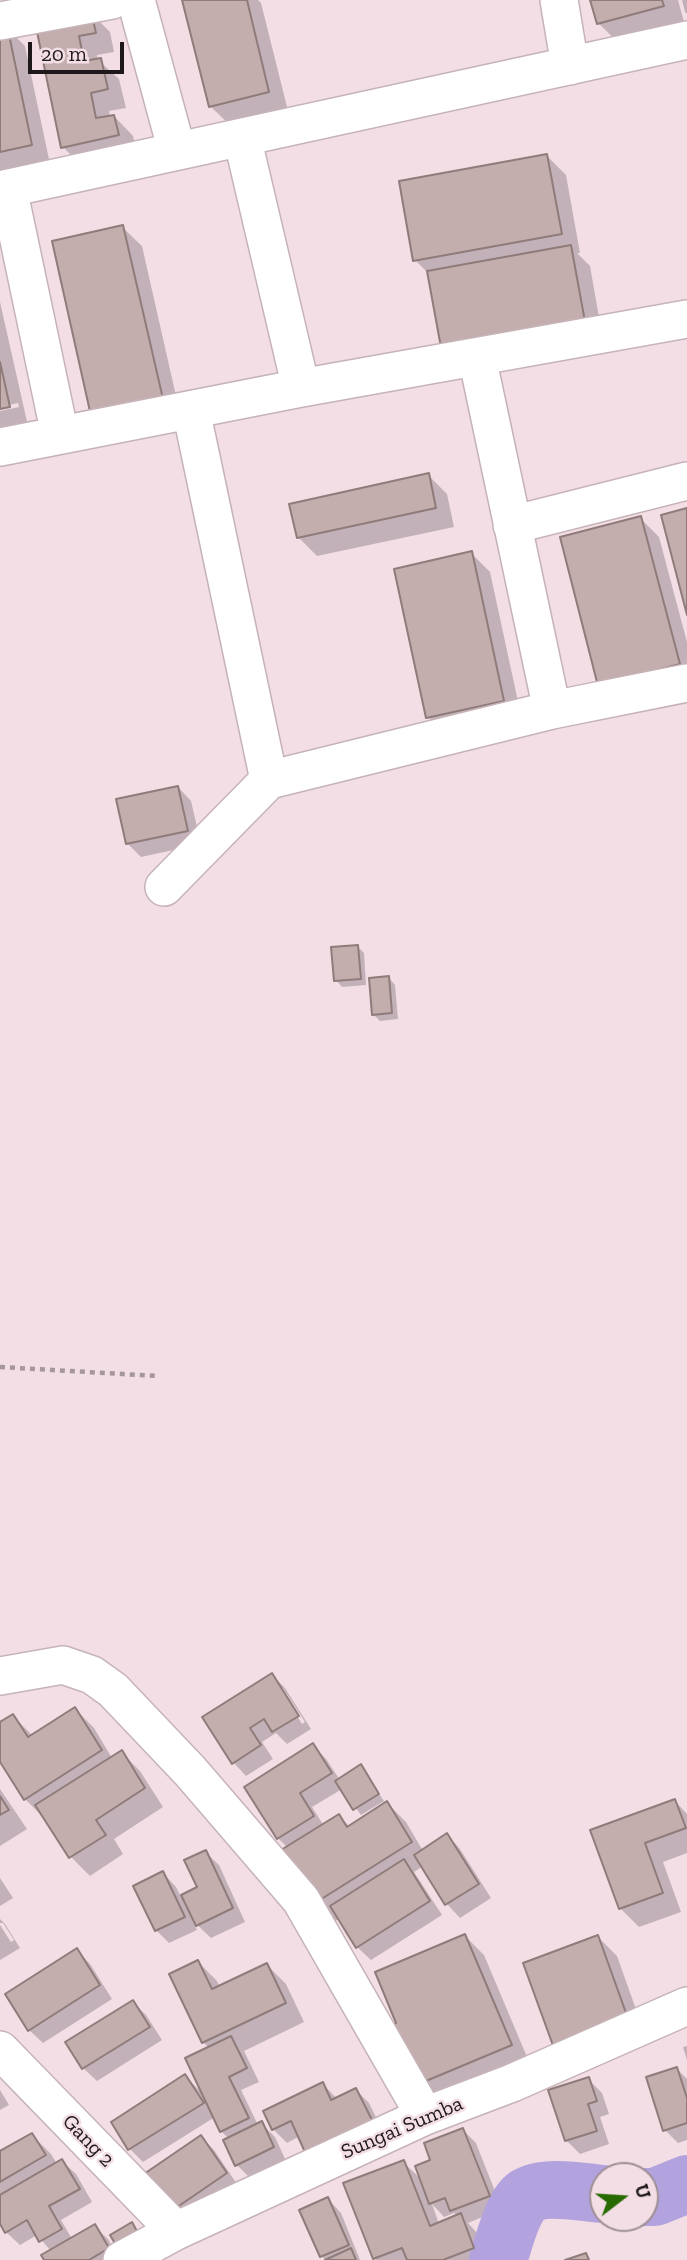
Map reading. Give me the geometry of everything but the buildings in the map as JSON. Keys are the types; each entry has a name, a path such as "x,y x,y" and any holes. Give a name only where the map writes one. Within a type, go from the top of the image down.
{"street":[{"path":"0,21 112,0"},
{"path":"136,0 177,151"},
{"path":"559,0 570,66"},
{"path":"60,435 4,189 687,40"},
{"path":"242,137 301,388"},
{"path":"0,447 301,388 687,318"},
{"path":"477,356 552,710"},
{"path":"191,410 269,780"},
{"path":"512,526 687,481"},
{"path":"164,887 269,780 552,710 687,683"},
{"path":"0,1676 63,1665 92,1675 113,1690 190,1771 301,1900 425,2116"},
{"name":"Sungai Sumba","path":"122,2260 176,2231 425,2116 512,2083 687,2006"},
{"name":"Gang 2","path":"0,2050 176,2231"}],"path":[{"path":"0,1367 157,1376"}],"waterway":[{"name":"Sungai Sumba","path":"659,2195 687,2184"},
{"name":"Sungai Sumba","path":"498,2260 513,2216 527,2196 553,2190 589,2192"}]}
